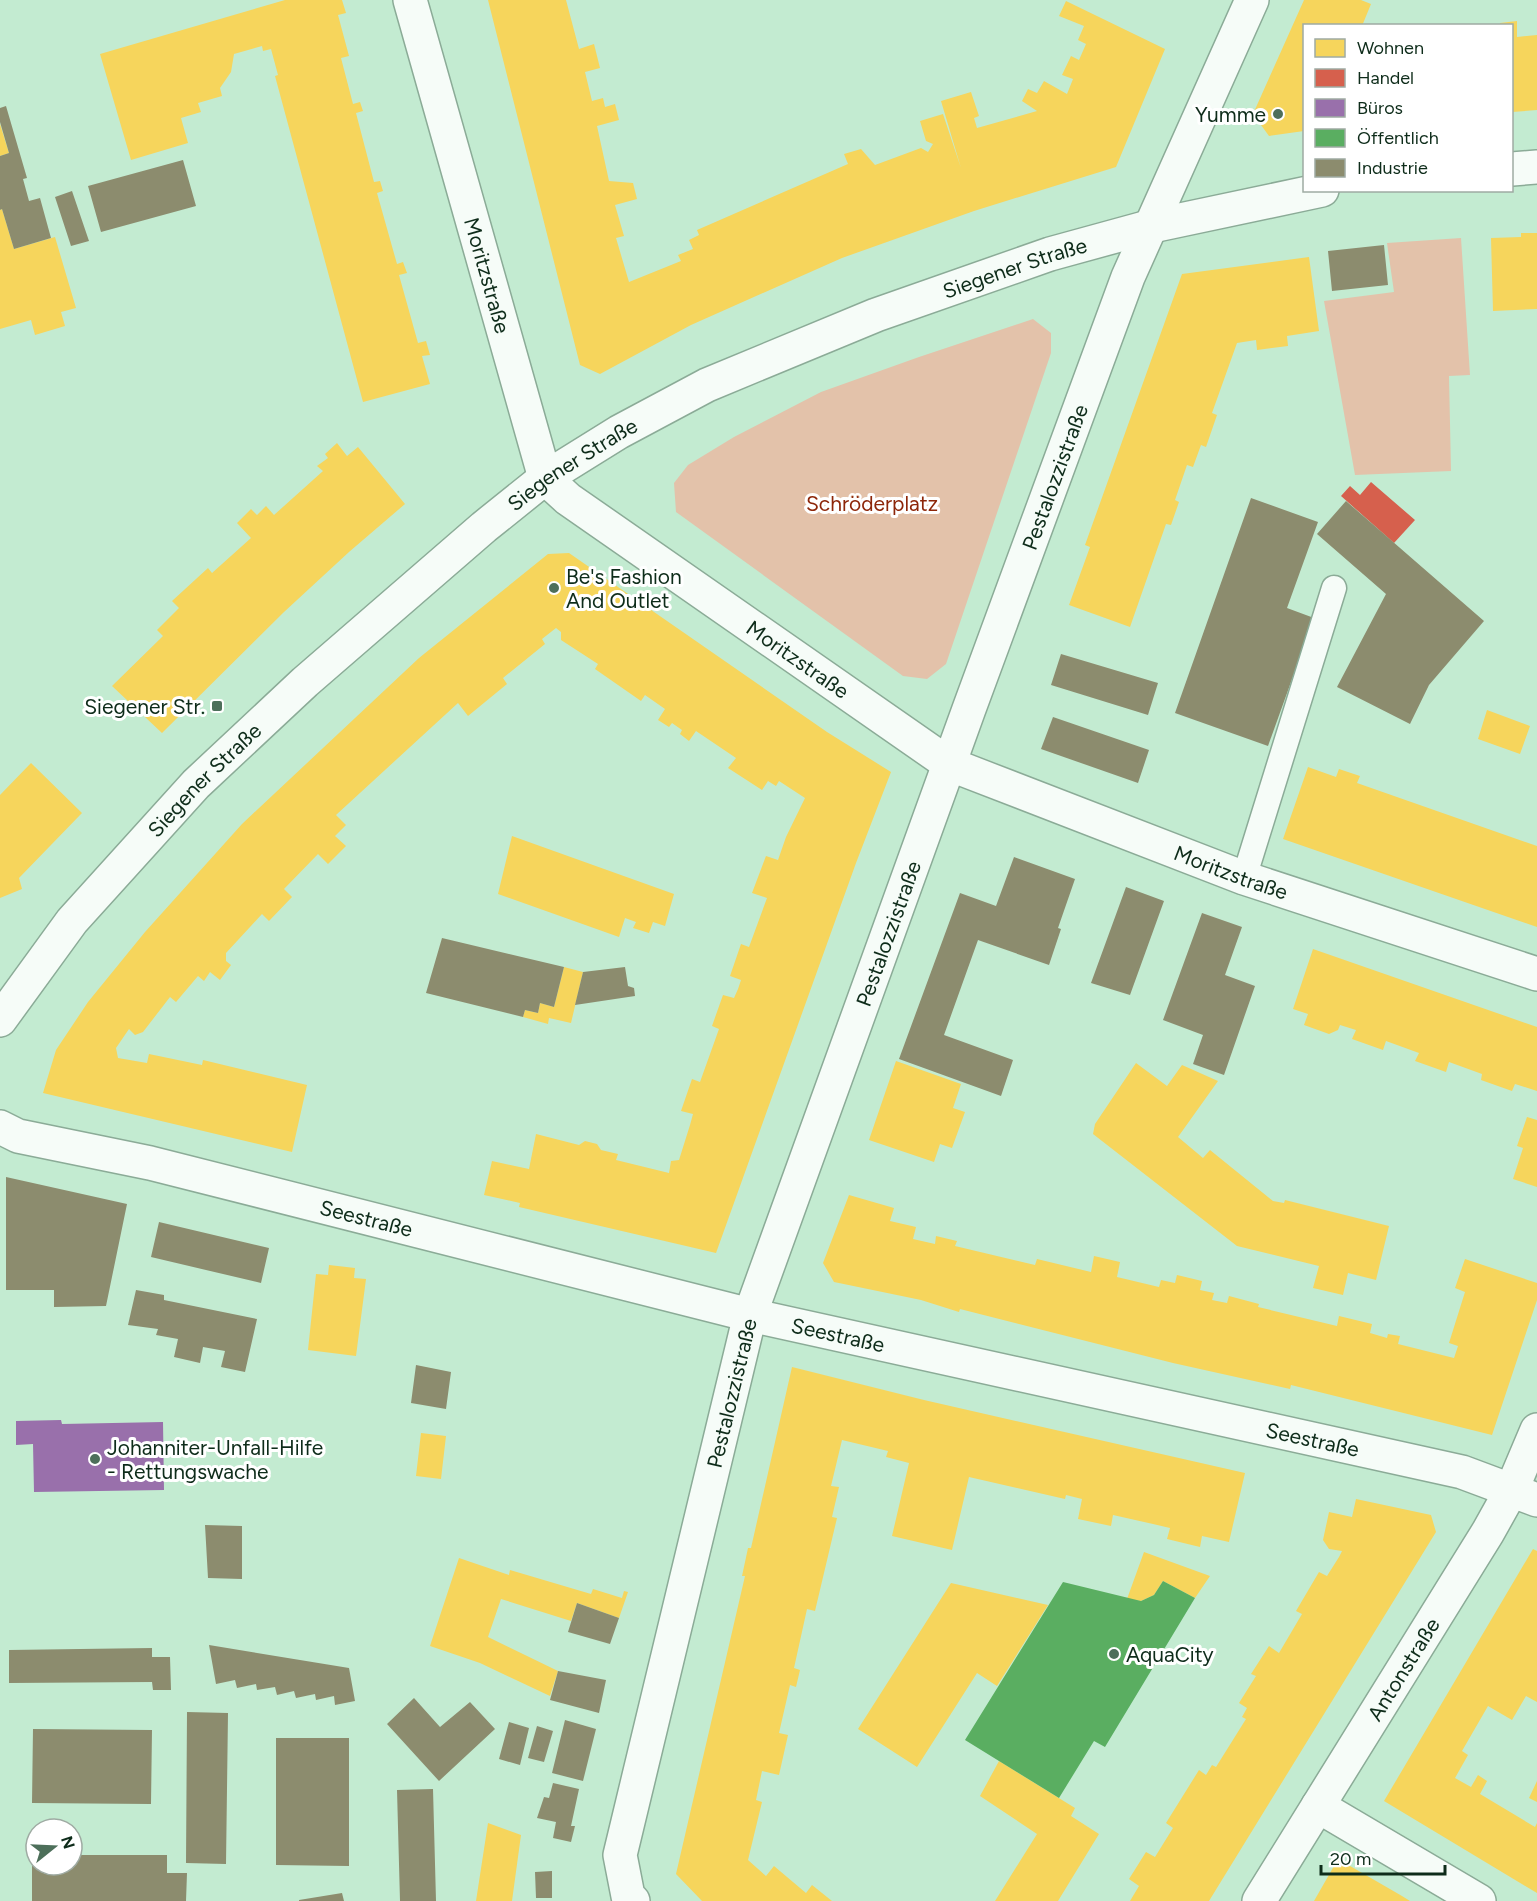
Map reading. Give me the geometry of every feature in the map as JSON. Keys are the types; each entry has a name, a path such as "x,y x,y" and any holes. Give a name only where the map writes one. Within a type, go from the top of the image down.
{"street":[{"name":"Moritzstraße","path":"410,0 545,478 568,499 949,764 1244,878 1537,974"},
{"name":"Pestalozzistraße","path":"631,1898 620,1855 750,1315 1128,277 1252,0"},
{"path":"1513,169 1537,167"},
{"name":"Siegener Straße","path":"0,1020 72,921 196,784 305,682 484,527 545,478 667,406 812,341 1050,254 1152,226 1313,192"},
{"name":"Seestraße","path":"0,1127 18,1136 150,1162 750,1315 1462,1472 1525,1495"},
{"name":"Antonstraße","path":"1259,1901 1488,1532 1525,1495 1537,1430"},
{"path":"1318,1806 1479,1901"}],"lane":[{"path":"1244,878 1334,588"}],"green space":[{"path":"1461,238 1470,375 1449,376 1451,471 1355,475 1324,301 1394,292 1387,243"},
{"name":"Schröderplatz","path":"1033,319 1051,333 1051,353 946,664 927,679 903,676 676,512 674,483 688,465 734,437 821,392"}],"building: Wohnen":[{"path":"285,0 342,0 346,13 338,15 349,56 341,58 353,104 360,102 363,111 356,113 374,182 380,181 383,191 377,193 397,264 403,262 407,273 399,275 418,343 426,341 430,355 422,356 430,384 363,402 275,76 278,75 271,49 263,51 262,46 234,54 231,72 220,88 222,96 198,103 201,112 181,118 188,143 131,160 100,54"},
{"path":"488,0 566,0 579,49 594,44 600,68 585,72 592,101 603,98 605,107 615,104 619,120 597,126 609,181 633,183 637,199 615,205 624,236 616,238 629,282 681,261 678,255 693,249 689,240 699,235 697,230 848,164 844,154 861,149 875,165 921,148 928,152 933,144 926,141 920,121 943,114 961,168 941,101 971,92 979,116 974,118 977,128 1037,111 1022,101 1028,89 1037,93 1044,81 1067,94 1073,79 1062,75 1071,56 1079,60 1086,44 1078,40 1084,26 1059,16 1066,1 1165,49 1116,167 974,211 842,258 691,325 600,374 580,365"},
{"path":"1304,0 1361,0 1371,4 1363,24 1303,24 1303,131 1269,136 1253,114"},
{"path":"1517,21 1517,37 1537,35 1537,110 1513,112 1513,24 1500,23"},
{"path":"0,124 9,153 0,156"},
{"path":"2,209 14,249 55,237 76,308 61,312 65,326 35,335 31,320 0,329 0,210"},
{"path":"1521,233 1537,233 1537,309 1493,311 1491,238 1521,237"},
{"path":"1309,257 1319,331 1287,336 1288,346 1257,350 1256,340 1237,343 1212,413 1217,415 1206,447 1201,445 1193,467 1187,465 1175,500 1179,502 1171,525 1166,524 1130,627 1069,605 1090,547 1085,545 1182,274"},
{"path":"337,443 347,456 358,447 405,504 284,612 162,733 112,686 163,636 157,630 179,608 172,601 208,568 212,573 251,538 237,523 251,509 257,515 266,506 274,515 323,471 317,466 328,458 325,454"},
{"path":"569,553 827,732 891,772 716,1253 519,1207 520,1203 484,1195 492,1161 529,1169 536,1134 579,1145 585,1141 597,1144 601,1150 618,1154 616,1160 669,1173 671,1161 679,1160 693,1114 681,1111 692,1079 700,1082 719,1029 712,1026 723,995 734,998 741,980 730,976 741,944 749,947 767,898 752,893 766,856 778,860 786,837 805,798 779,781 776,786 768,781 762,790 728,768 736,758 696,731 689,741 680,734 682,730 672,723 669,727 658,720 665,709 645,695 641,701 595,669 598,664 561,640 561,632 556,628 542,639 545,644 503,678 507,684 468,716 458,703 336,815 346,825 335,836 346,846 328,864 318,854 284,889 292,897 269,921 262,914 226,953 226,961 231,965 220,980 210,972 204,981 198,976 176,1002 170,997 143,1032 135,1035 129,1029 116,1048 118,1058 147,1063 149,1054 202,1065 203,1060 307,1085 292,1152 43,1093 56,1050 88,1002 145,932 242,824 419,658 548,554"},
{"path":"1487,710 1530,726 1520,754 1478,739"},
{"path":"31,763 82,813 19,878 22,889 0,898 0,795"},
{"path":"1308,767 1336,777 1339,769 1360,776 1357,783 1537,846 1537,927 1283,839"},
{"path":"512,836 674,894 665,926 653,922 649,933 633,928 636,922 625,918 619,937 498,894"},
{"path":"1313,949 1537,1027 1537,1091 1515,1084 1512,1091 1481,1080 1482,1074 1449,1062 1446,1072 1415,1061 1419,1053 1386,1041 1383,1050 1352,1039 1356,1030 1340,1025 1338,1030 1329,1034 1304,1025 1308,1014 1293,1009"},
{"path":"564,967 583,972 571,1023 549,1018 548,1024 523,1017 525,1010 538,1013 540,1003 554,1007"},
{"path":"896,1061 961,1084 953,1108 965,1112 952,1148 940,1144 934,1162 869,1140"},
{"path":"1136,1063 1167,1086 1182,1065 1218,1081 1178,1137 1203,1158 1210,1150 1273,1201 1284,1203 1285,1200 1389,1226 1376,1280 1348,1273 1343,1295 1313,1288 1319,1266 1237,1246 1093,1134 1095,1124"},
{"path":"1527,1117 1537,1120 1537,1187 1513,1179 1523,1148 1517,1146"},
{"path":"849,1195 894,1208 890,1221 916,1227 913,1239 935,1244 936,1236 957,1241 955,1246 1035,1265 1037,1259 1091,1272 1094,1256 1120,1262 1117,1277 1159,1287 1161,1280 1175,1283 1177,1275 1202,1281 1200,1290 1214,1293 1212,1300 1227,1303 1229,1296 1259,1304 1258,1307 1337,1326 1339,1316 1372,1324 1370,1333 1387,1338 1388,1334 1400,1336 1398,1344 1454,1358 1458,1346 1449,1343 1465,1292 1455,1288 1465,1259 1537,1283 1537,1300 1492,1435 1291,1385 1290,1389 1173,1363 960,1309 959,1312 921,1300 834,1282 823,1263"},
{"path":"329,1265 355,1268 354,1278 366,1279 356,1356 308,1350 316,1274 328,1275"},
{"path":"792,1367 924,1400 1245,1473 1229,1542 1202,1536 1200,1547 1167,1539 1170,1528 1153,1524 1113,1515 1111,1526 1078,1519 1082,1499 1066,1495 1065,1499 969,1477 952,1550 892,1536 909,1463 886,1457 888,1451 842,1440 831,1486 839,1487 832,1517 837,1518 815,1611 807,1609 794,1668 800,1670 796,1687 790,1685 779,1733 788,1735 779,1775 762,1771 756,1800 762,1802 748,1860 766,1876 774,1866 806,1893 812,1885 832,1901 702,1901 676,1874 745,1576 742,1576 748,1548 751,1548"},
{"path":"421,1433 446,1436 441,1479 416,1476"},
{"path":"1356,1499 1431,1515 1436,1532 1209,1901 1130,1901 1139,1886 1129,1879 1146,1852 1155,1857 1173,1828 1166,1823 1199,1770 1206,1775 1212,1765 1216,1767 1246,1719 1242,1717 1247,1708 1239,1703 1256,1676 1251,1674 1269,1646 1279,1653 1302,1614 1296,1611 1319,1572 1327,1576 1339,1557 1342,1551 1329,1549 1323,1540 1329,1512 1352,1517"},
{"path":"1533,1549 1537,1551 1537,1702 1526,1696 1512,1720 1488,1706 1462,1751 1468,1755 1455,1778 1471,1787 1478,1775 1487,1781 1480,1794 1535,1827 1537,1823 1537,1893 1384,1801"},
{"path":"1144,1552 1210,1576 1195,1598 1163,1581 1154,1595 1141,1601 1127,1599"},
{"path":"459,1558 509,1575 510,1570 591,1594 593,1589 622,1598 624,1591 628,1592 619,1618 577,1603 571,1621 501,1599 488,1637 558,1671 550,1696 480,1663 430,1646"},
{"path":"951,1583 1048,1605 997,1686 977,1673 917,1767 858,1729"},
{"path":"999,1761 1075,1808 1071,1816 1099,1834 1058,1901 995,1901 1037,1834 980,1796"},
{"path":"1537,1781 1537,1802 1529,1798"},
{"path":"488,1823 521,1835 512,1901 476,1901"},
{"path":"1338,1859 1402,1896 1410,1901 1314,1901"}],"building: Handel":[{"path":"1371,482 1415,520 1394,543 1341,496 1350,486 1360,495"}],"building: Büros":[{"path":"61,1420 62,1424 163,1422 164,1490 34,1492 33,1444 16,1445 16,1421"}],"building: Öffentlich":[{"path":"1163,1581 1195,1598 1105,1747 1094,1741 1059,1798 965,1740 1063,1582 1141,1601 1154,1595"}],"building: Industrie":[{"path":"6,106 27,178 23,179 29,201 40,198 51,238 14,249 2,209 0,210 0,156 9,153 0,122 0,108"},
{"path":"183,160 196,206 101,232 88,186"},
{"path":"72,191 89,241 71,246 55,197"},
{"path":"1384,245 1388,285 1332,291 1328,251"},
{"path":"1251,498 1318,522 1287,608 1314,618 1268,746 1175,713"},
{"path":"1346,501 1484,621 1429,685 1410,724 1337,687 1386,594 1317,534"},
{"path":"1061,654 1158,683 1148,715 1051,685"},
{"path":"1053,717 1149,750 1138,783 1041,749"},
{"path":"1014,857 1075,879 1058,928 1061,929 1049,965 978,940 944,1035 1013,1060 1001,1096 899,1059 960,893 996,906"},
{"path":"1126,887 1164,901 1130,995 1091,983"},
{"path":"1202,913 1242,927 1225,975 1255,986 1224,1075 1193,1064 1203,1035 1163,1020"},
{"path":"442,938 564,967 554,1007 540,1003 538,1013 525,1010 523,1017 426,993"},
{"path":"625,967 628,986 634,988 635,996 575,1005 583,972"},
{"path":"6,1177 127,1204 106,1306 54,1307 54,1290 6,1290"},
{"path":"159,1222 269,1248 261,1283 151,1257"},
{"path":"136,1290 164,1295 164,1300 257,1319 245,1372 221,1367 225,1351 203,1347 200,1363 174,1357 178,1339 156,1335 158,1329 128,1325"},
{"path":"416,1365 451,1372 446,1409 411,1403"},
{"path":"205,1525 242,1526 242,1579 208,1578"},
{"path":"577,1603 619,1618 610,1644 568,1632"},
{"path":"209,1645 349,1668 355,1701 335,1705 334,1696 316,1700 315,1694 296,1698 294,1691 277,1695 275,1687 257,1690 256,1684 237,1688 235,1680 216,1684"},
{"path":"152,1648 152,1657 170,1657 171,1690 153,1690 152,1682 9,1683 9,1650"},
{"path":"558,1671 606,1680 599,1713 550,1700"},
{"path":"414,1698 440,1727 470,1702 495,1729 439,1781 387,1724"},
{"path":"187,1712 228,1713 226,1864 186,1863"},
{"path":"565,1720 596,1729 583,1781 552,1773"},
{"path":"509,1722 529,1728 520,1765 499,1759"},
{"path":"537,1726 553,1731 544,1762 528,1758"},
{"path":"33,1729 152,1730 151,1804 32,1803"},
{"path":"276,1738 349,1738 349,1866 276,1865"},
{"path":"553,1783 579,1789 571,1826 575,1826 571,1842 553,1838 556,1822 537,1818 544,1797 549,1798"},
{"path":"433,1789 436,1901 400,1901 397,1790"},
{"path":"84,1855 167,1855 167,1873 187,1873 186,1901 32,1901 32,1877 84,1877"},
{"path":"552,1871 552,1898 536,1898 535,1872"},
{"path":"342,1893 344,1901 299,1901 299,1900"}],"place":[{"name":"Yumme","path":"1278,114"},
{"name":"Be's Fashion And Outlet","path":"554,588"},
{"name":"Siegener Str.","path":"217,706"},
{"name":"Johanniter-Unfall-Hilfe - Rettungswache","path":"95,1459"},
{"name":"AquaCity","path":"1114,1654"}]}
